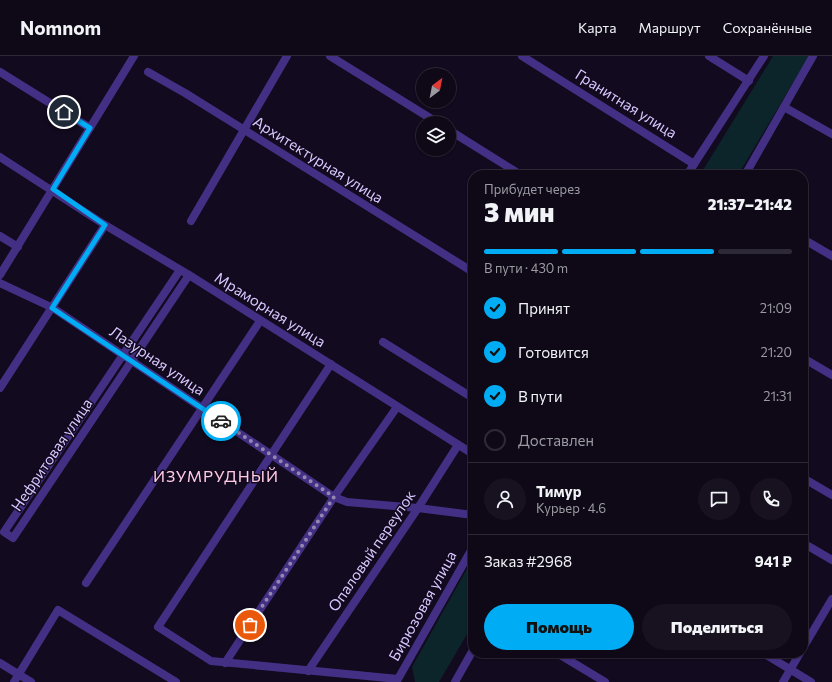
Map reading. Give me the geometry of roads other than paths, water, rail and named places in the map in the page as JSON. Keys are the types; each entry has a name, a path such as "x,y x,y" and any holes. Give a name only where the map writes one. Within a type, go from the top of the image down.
{"street":[{"path":"0,275 134,56"},
{"path":"191,221 286,56"},
{"path":"330,56 427,116"},
{"name":"Гранитная улица","path":"522,56 694,164"},
{"path":"709,56 749,81"},
{"path":"690,170 764,56"},
{"path":"748,170 814,56"},
{"path":"0,72 90,128"},
{"name":"Архитектурная улица","path":"148,72 468,269"},
{"path":"784,107 832,134"},
{"path":"456,134 513,170"},
{"name":"Мраморная улица","path":"0,157 53,189 105,225 189,275 468,451"},
{"path":"0,388 105,225"},
{"path":"0,236 18,247"},
{"path":"808,242 832,256"},
{"name":"Нефритовая улица","path":"180,270 4,532 13,538 189,275"},
{"name":"Лазурная улица","path":"0,283 52,308 132,360 334,497 347,502 418,508 468,514"},
{"path":"86,583 203,409 260,321"},
{"path":"384,342 468,395"},
{"path":"808,361 832,375"},
{"path":"308,670 210,661 158,627 331,364"},
{"path":"224,663 334,497 397,407"},
{"name":"Опаловый переулок","path":"308,670 418,508 458,445"},
{"path":"808,481 832,495"},
{"path":"808,546 832,560"},
{"name":"Бирюзовая улица","path":"308,670 398,679 468,556"},
{"path":"808,640 832,599"},
{"path":"14,682 58,610 176,682"},
{"path":"455,682 468,658"},
{"path":"565,658 605,682"},
{"path":"771,658 811,682"},
{"path":"783,682 797,658"},
{"path":"0,663 31,682"}],"district":[{"name":"ИЗУМРУДНЫЙ","path":"216,476"}]}
